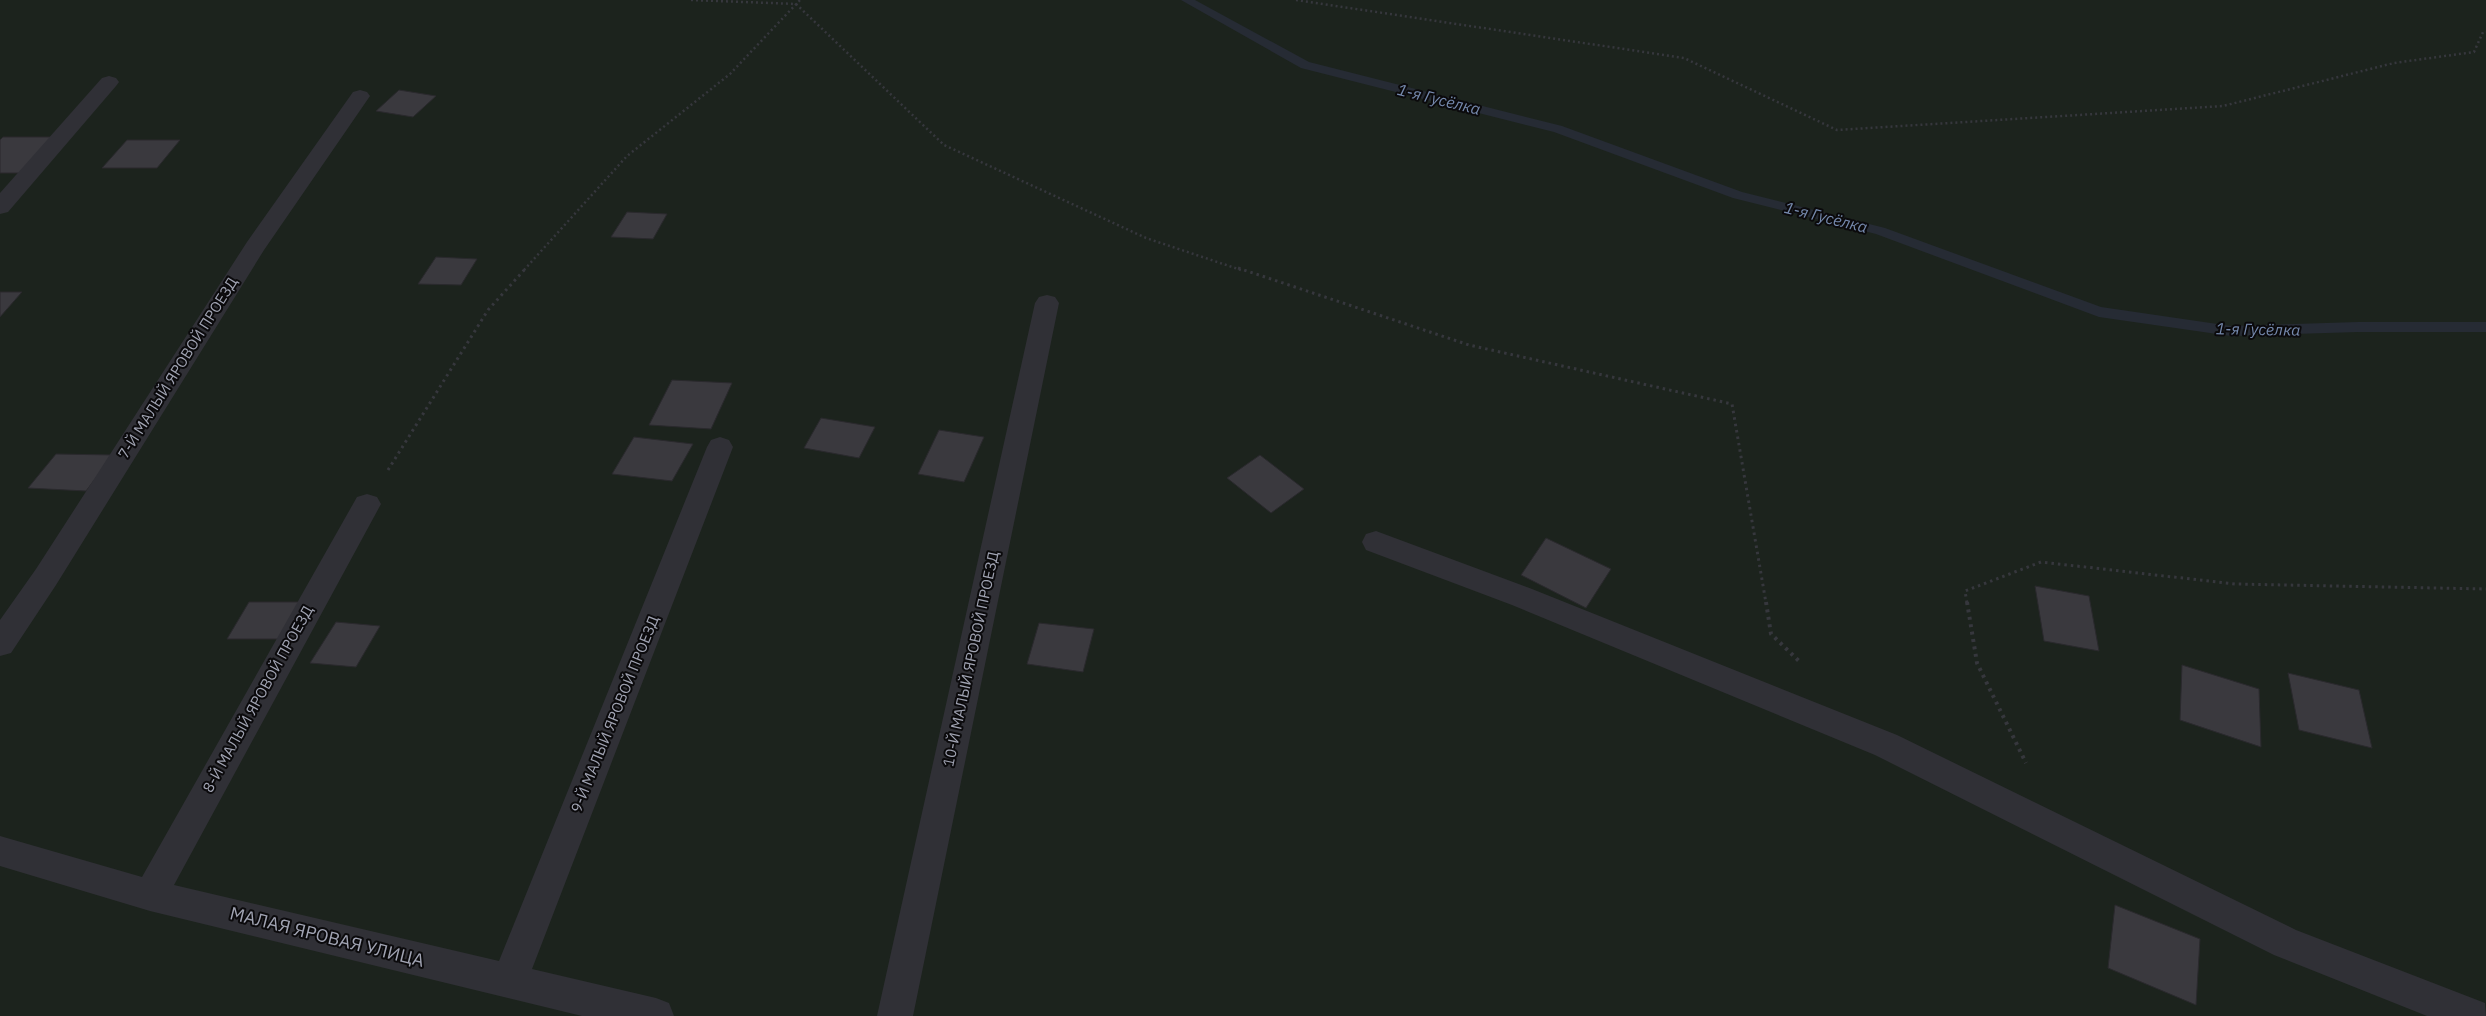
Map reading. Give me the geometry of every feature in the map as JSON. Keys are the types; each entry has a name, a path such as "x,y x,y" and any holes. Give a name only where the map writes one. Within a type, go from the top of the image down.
{"street":[{"path":"0,207 108,82"},
{"name":"7-Й МАЛЫЙ ЯРОВОЙ ПРОЕЗД","path":"0,644 46,577 255,247 360,96"},
{"name":"10-Й МАЛЫЙ ЯРОВОЙ ПРОЕЗД","path":"896,1016 1047,303"},
{"name":"9-Й МАЛЫЙ ЯРОВОЙ ПРОЕЗД","path":"509,981 720,448"},
{"name":"8-Й МАЛЫЙ ЯРОВОЙ ПРОЕЗД","path":"150,894 367,504"},
{"path":"1376,542 1522,597 1886,745 2286,943 2472,1016"},
{"name":"МАЛАЯ ЯРОВАЯ УЛИЦА","path":"0,851 150,894 656,1016"}],"path":[{"path":"691,0 796,4 944,145 1146,238 1469,345 1732,404 1772,634 1807,668"},
{"path":"367,504 488,310 627,156 730,74 800,0"},
{"path":"1296,0 1684,58 1838,130 2223,106 2394,62 2474,52 2482,32 2486,32"},
{"path":"2028,769 1977,663 1965,591 2040,562 2235,584 2486,589"}],"shaded area":[{"path":"0,0 2486,0 2486,1016 0,1016"}],"building":[{"path":"399,90 436,96 413,117 376,111"},
{"path":"3,137 54,137 20,173 0,173 0,140"},
{"path":"127,140 180,140 157,168 102,168"},
{"path":"627,212 667,214 653,239 611,237"},
{"path":"436,257 477,259 461,285 418,284"},
{"path":"0,292 22,292 0,317"},
{"path":"672,380 732,383 711,429 649,425"},
{"path":"821,418 875,427 859,458 804,448"},
{"path":"939,430 984,437 964,482 918,474"},
{"path":"634,437 693,444 672,481 612,474"},
{"path":"56,454 113,455 86,491 28,488"},
{"path":"1260,455 1304,489 1271,513 1227,478"},
{"path":"1546,538 1611,569 1586,608 1521,575"},
{"path":"2035,586 2089,596 2099,651 2044,641"},
{"path":"249,602 301,602 280,639 227,639"},
{"path":"336,622 380,626 356,667 310,663"},
{"path":"1039,623 1094,629 1083,672 1027,664"},
{"path":"2182,665 2259,689 2261,747 2180,720"},
{"path":"2288,673 2359,690 2372,748 2299,730"},
{"path":"2115,905 2200,939 2196,1005 2108,968"}],"waterway":[{"name":"1-я Гусёлка","path":"1187,0 1305,65 1558,129 1738,195 1880,231 2099,312 2231,331 2358,327 2486,327"}]}
